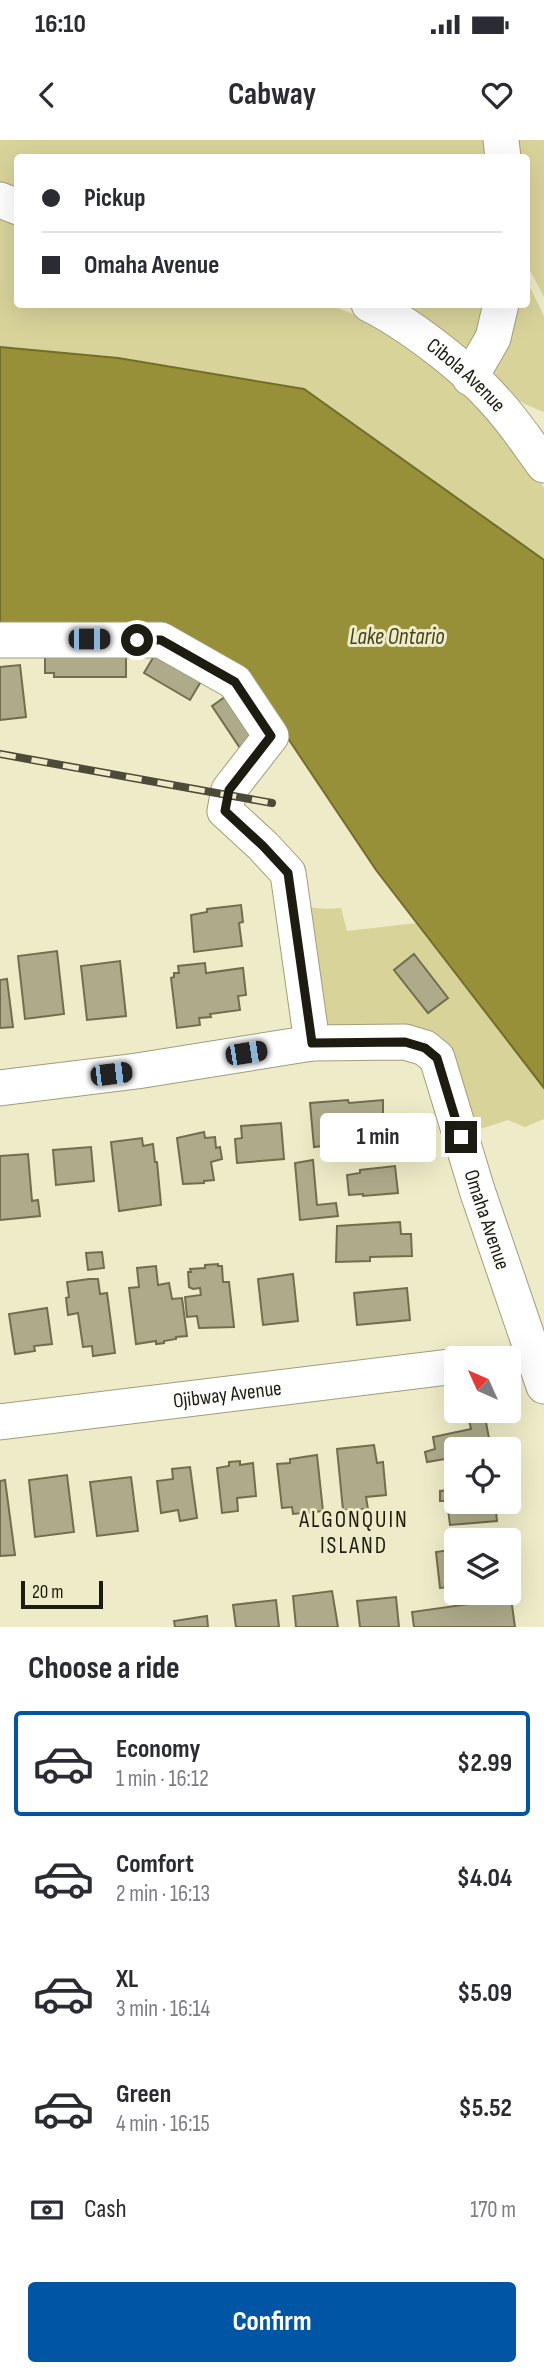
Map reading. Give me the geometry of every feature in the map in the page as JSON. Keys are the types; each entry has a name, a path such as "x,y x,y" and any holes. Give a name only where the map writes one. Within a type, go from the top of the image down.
{"street":[{"name":"Cibola Avenue","path":"377,308 414,331 492,398 528,420 544,465"},
{"path":"470,377 493,338 500,308"},
{"path":"0,640 161,640 235,682 271,736 229,790 225,811 288,873 312,1043"},
{"name":"Omaha Avenue","path":"0,1088 312,1043 405,1042 425,1048 437,1058 533,1364"},
{"name":"Ojibway Avenue","path":"0,1422 444,1368"}],"shaded area":[{"path":"0,140 495,140 496,154 14,154 14,190 0,185"},
{"path":"506,140 544,140 544,297 530,271 530,154 508,154"},
{"path":"0,215 14,220 14,308 338,308 385,327 406,339 500,425 544,488 544,560 304,389 118,358 0,347"},
{"path":"530,287 544,316 544,412 520,401 498,384 492,368 507,308 530,308"},
{"path":"400,308 492,308 468,351"},
{"path":"299,906 341,908 347,931 417,923 544,1088 544,1119 525,1127 508,1120 471,1132 446,1058 328,1032"}],"water":[{"name":"Lake Ontario","path":"0,347 118,358 304,389 544,560 544,1088 376,870 247,677 168,629 0,627"}],"building":[{"path":"157,651 203,678 190,700 144,673"},
{"path":"45,652 126,652 126,677 54,677 54,673 45,673"},
{"path":"20,665 26,717 0,720 0,667"},
{"path":"232,692 263,737 242,751 212,706"},
{"path":"241,905 243,922 239,923 242,946 194,952 191,915 207,912 207,909"},
{"path":"57,951 64,1014 25,1019 18,956"},
{"path":"414,954 448,998 428,1013 394,970"},
{"path":"120,961 126,1016 87,1020 81,966"},
{"path":"205,963 206,973 243,968 246,995 238,996 240,1010 210,1014 211,1017 199,1018 200,1025 177,1028 171,978 174,973 179,973 178,966"},
{"path":"7,979 13,1027 0,1028 0,980"},
{"path":"348,1100 349,1103 383,1100 383,1138 314,1147 310,1103"},
{"path":"281,1123 284,1159 237,1163 235,1139 242,1138 241,1126"},
{"path":"204,1132 205,1138 215,1137 216,1148 220,1147 222,1159 211,1162 214,1180 183,1184 177,1138"},
{"path":"142,1138 143,1146 153,1144 161,1205 119,1211 111,1142"},
{"path":"91,1147 94,1181 56,1185 53,1150"},
{"path":"28,1154 32,1201 38,1200 40,1216 0,1220 0,1156"},
{"path":"313,1160 317,1205 336,1203 338,1216 300,1220 295,1163"},
{"path":"395,1166 398,1193 349,1195 347,1175 360,1173 360,1170"},
{"path":"400,1222 401,1234 411,1234 412,1256 370,1257 370,1261 336,1262 337,1226"},
{"path":"102,1252 104,1268 88,1270 86,1253"},
{"path":"205,1265 222,1266 223,1282 229,1282 234,1327 199,1328 197,1316 187,1317 185,1297 201,1295 200,1288 189,1287 188,1272 191,1272 190,1269 205,1268"},
{"path":"156,1266 158,1285 169,1283 172,1299 182,1298 187,1336 176,1337 164,1343 156,1344 156,1341 136,1344 129,1288 139,1287 137,1268"},
{"path":"293,1274 298,1321 263,1325 258,1279"},
{"path":"98,1279 100,1294 107,1293 115,1353 93,1356 92,1346 83,1347 78,1313 68,1315 67,1282"},
{"path":"407,1288 410,1320 357,1325 354,1293"},
{"path":"47,1308 52,1344 34,1346 35,1351 15,1354 9,1314"},
{"path":"470,1423 486,1423 489,1437 444,1437 444,1459 427,1462 425,1452 435,1449 433,1437 471,1429"},
{"path":"374,1445 377,1463 383,1462 386,1495 366,1497 368,1509 343,1510 337,1449"},
{"path":"317,1455 323,1511 293,1514 292,1507 282,1508 277,1464"},
{"path":"240,1461 240,1465 253,1463 256,1496 237,1498 238,1511 222,1513 217,1468 229,1466 229,1462"},
{"path":"190,1467 197,1518 180,1521 178,1510 161,1513 157,1481 173,1479 172,1469"},
{"path":"67,1475 74,1532 35,1537 29,1480"},
{"path":"131,1477 138,1531 97,1536 90,1482"},
{"path":"5,1480 15,1555 0,1556 0,1481"},
{"path":"440,1491 444,1491 444,1501 440,1501"},
{"path":"449,1514 496,1514 497,1521 450,1525"},
{"path":"444,1551 444,1588 440,1588 436,1552"},
{"path":"332,1591 338,1627 296,1627 293,1596"},
{"path":"396,1597 399,1627 360,1627 357,1601"},
{"path":"276,1600 279,1627 236,1627 233,1605"},
{"path":"462,1605 512,1605 515,1627 414,1627 412,1612"},
{"path":"207,1616 208,1627 175,1627 174,1621"}],"railway":[{"path":"0,754 272,803"}],"district":[{"name":"ALGONQUIN ISLAND","path":"354,1532"}],"route":[{"path":"137,640 161,640 235,682 271,736 229,790 225,811 288,873 312,1043 405,1042 425,1048 437,1058 461,1137"}]}
